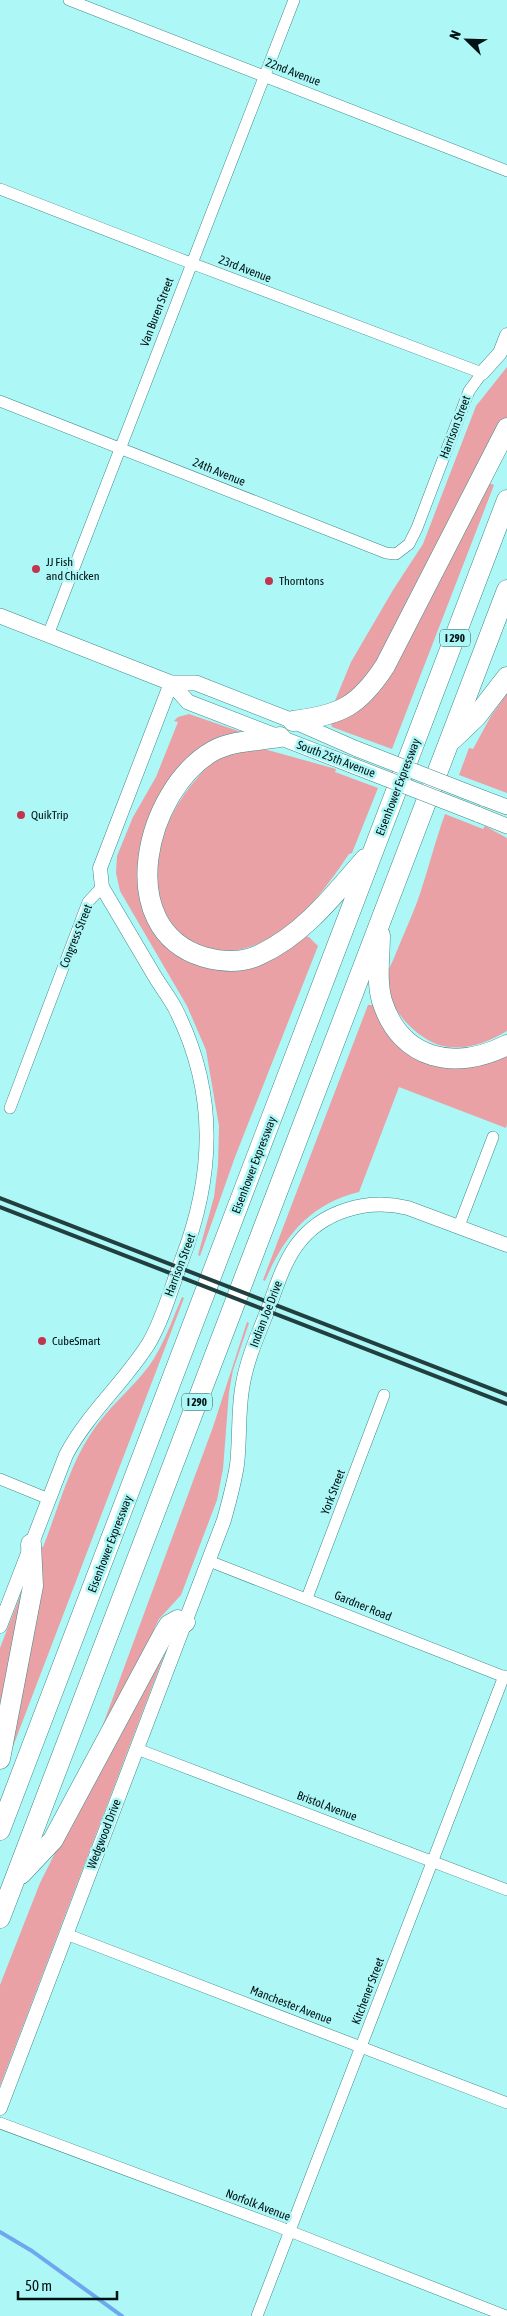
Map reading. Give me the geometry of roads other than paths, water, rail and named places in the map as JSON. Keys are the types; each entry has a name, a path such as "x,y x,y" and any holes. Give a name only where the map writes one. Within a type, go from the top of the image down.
{"highway":[{"path":"293,721 334,713 356,701 371,688 385,666 507,428"},
{"name":"Eisenhower Expressway","path":"0,1830 507,500"},
{"name":"I 290","path":"0,1918 507,590"},
{"path":"448,744 476,717 507,677"},
{"path":"280,737 236,743 215,750 202,759 185,776 169,798 150,844 147,874 151,904 164,930 178,945 209,959 241,961 258,956 280,944 304,927 374,848"},
{"path":"380,923 379,984 382,1000 389,1018 403,1037 428,1054 461,1060 478,1057 507,1045"},
{"path":"0,1759 33,1586 31,1544"},
{"path":"14,1881 54,1840 169,1625 178,1620 186,1622"}],"main road":[{"name":"South 25th Avenue","path":"0,616 171,683 196,683 293,721 357,749 507,807"},
{"name":"South 25th Avenue","path":"171,683 188,702 507,826"}],"street":[{"name":"22nd Avenue","path":"69,0 507,171"},
{"name":"Van Buren Street","path":"48,635 294,0"},
{"name":"23rd Avenue","path":"0,189 191,264 482,372"},
{"name":"Harrison Street","path":"417,528 469,391 482,372 500,353 507,335"},
{"name":"24th Avenue","path":"0,401 386,553 396,554 408,544 417,528"},
{"path":"102,887 100,868 171,683"},
{"name":"Harrison Street","path":"0,1626 49,1498 76,1435 139,1358 156,1327 194,1227 205,1179 208,1130 202,1084 187,1035 176,1009 102,887"},
{"name":"Congress Street","path":"10,1108 88,902 102,887"},
{"path":"459,1226 493,1137"},
{"name":"Indian Joe Drive","path":"209,1561 232,1490 237,1463 241,1401 247,1366 284,1270 296,1246 306,1234 333,1215 346,1210 373,1205 396,1205 459,1226 507,1245"},
{"name":"York Street","path":"307,1598 384,1395"},
{"path":"0,1479 49,1498"},
{"name":"Gardner Road","path":"209,1561 505,1677"},
{"name":"Wedgwood Drive","path":"0,2108 209,1561"},
{"name":"Kitchener Street","path":"257,2316 505,1677"},
{"name":"Bristol Avenue","path":"138,1748 507,1890"},
{"name":"Manchester Avenue","path":"66,1934 361,2046 507,2104"},
{"name":"Norfolk Avenue","path":"0,2123 290,2232 506,2316"}],"waterway":[{"path":"0,2232 32,2251 122,2316"}],"railway":[{"path":"0,1198 507,1395"},
{"path":"0,1207 507,1404"}],"place":[{"name":"JJ Fish and Chicken","path":"36,569"},
{"name":"Thorntons","path":"269,581"},
{"name":"QuikTrip","path":"21,815"},
{"name":"CubeSmart","path":"42,1341"}]}
